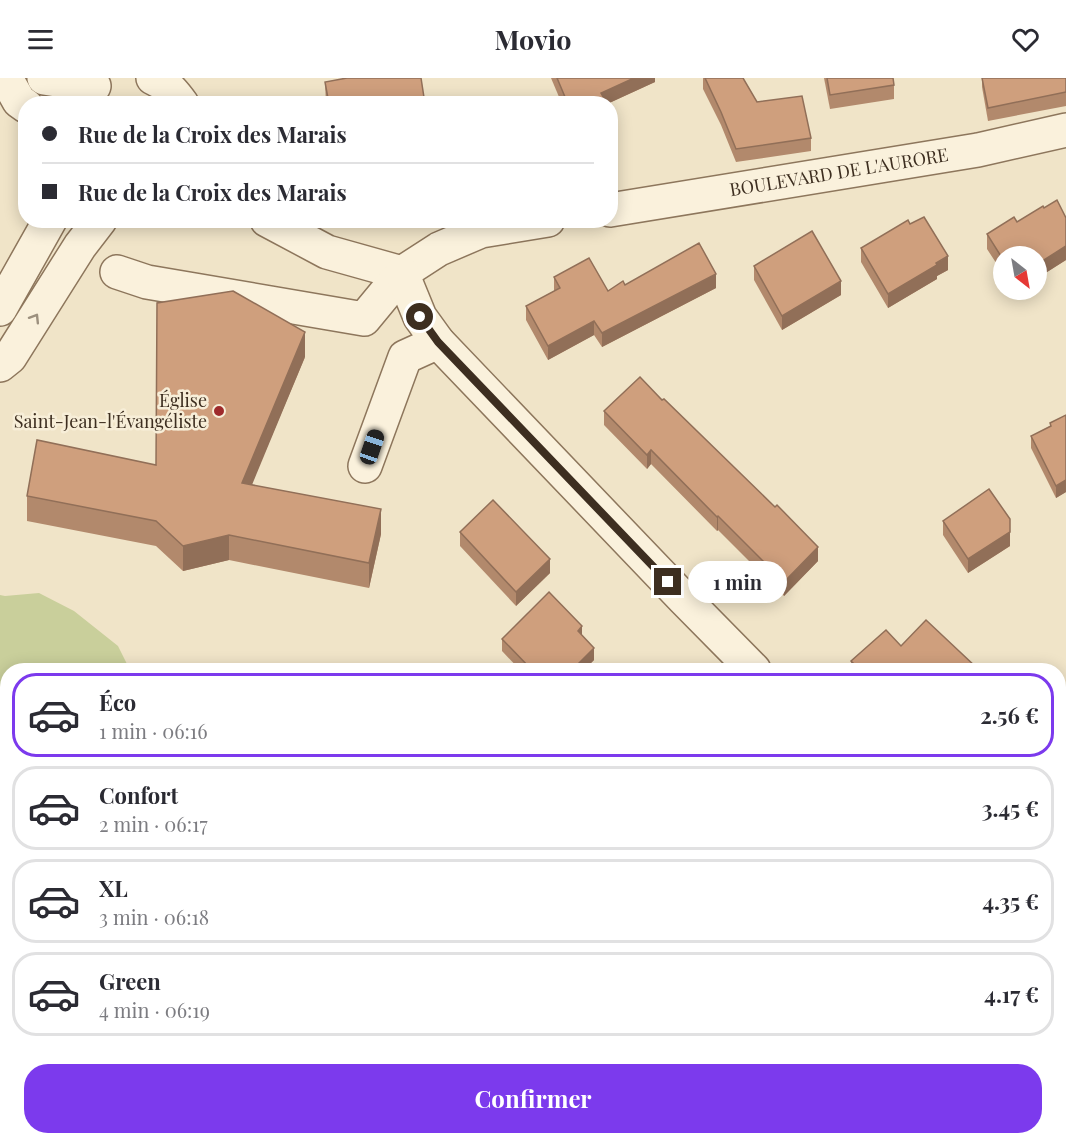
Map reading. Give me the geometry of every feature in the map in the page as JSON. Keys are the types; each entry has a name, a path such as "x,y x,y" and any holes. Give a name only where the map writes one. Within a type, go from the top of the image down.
{"street":[{"path":"44,78 94,89"},
{"path":"153,78 172,90 176,96"},
{"path":"185,96 191,78"},
{"path":"11,79 18,98"},
{"name":"BOULEVARD DE L'AURORE","path":"618,209 978,150 1066,130"},
{"path":"0,309 46,228"},
{"path":"0,364 10,357 94,228"},
{"path":"282,228 327,252 402,273"},
{"path":"117,272 147,282 364,319 402,273 439,249 481,231 499,228"},
{"path":"402,273 420,317 438,342 747,663"},
{"path":"365,466 405,357 438,342"}],"green space":[{"path":"39,593 74,611 118,646 126,663 0,663 0,595"}],"building":[{"path":"347,78 421,78 424,96 328,96 325,82"},
{"path":"557,78 634,78 601,93 603,96 565,96"},
{"path":"705,78 743,78 757,102 802,96 811,138 736,149"},
{"path":"827,78 893,78 894,85 830,95"},
{"path":"982,78 1066,78 1066,92 988,108"},
{"path":"1057,200 1066,218 1066,246 1047,258 1047,246 995,246 987,234 1014,217 1017,222 1043,206 1044,208"},
{"path":"924,217 948,256 888,294 861,248 908,220 910,224"},
{"path":"812,231 841,281 782,316 754,266"},
{"path":"699,243 716,274 602,333 594,321 548,346 526,306 560,288 554,277 589,258 608,291 623,281 625,285"},
{"name":"Église Saint-Jean-l'Évangéliste","path":"233,291 305,332 242,483 381,509 369,563 229,535 183,546 156,521 27,496 37,440 156,465 157,303"},
{"path":"640,377 775,507 777,505 818,547 784,582 651,450 647,455 604,411"},
{"path":"1066,415 1066,480 1056,486 1031,436"},
{"path":"989,489 1010,519 1010,532 968,559 943,521"},
{"path":"493,500 550,559 516,592 460,532"},
{"path":"549,592 582,626 578,631 594,648 579,663 525,663 502,639"},
{"path":"926,620 972,663 853,663 851,661 886,630 901,646"}],"place":[{"name":"Église Saint-Jean-l'Évangéliste","path":"219,411"}],"route":[{"path":"420,317 438,342 668,582"}]}
